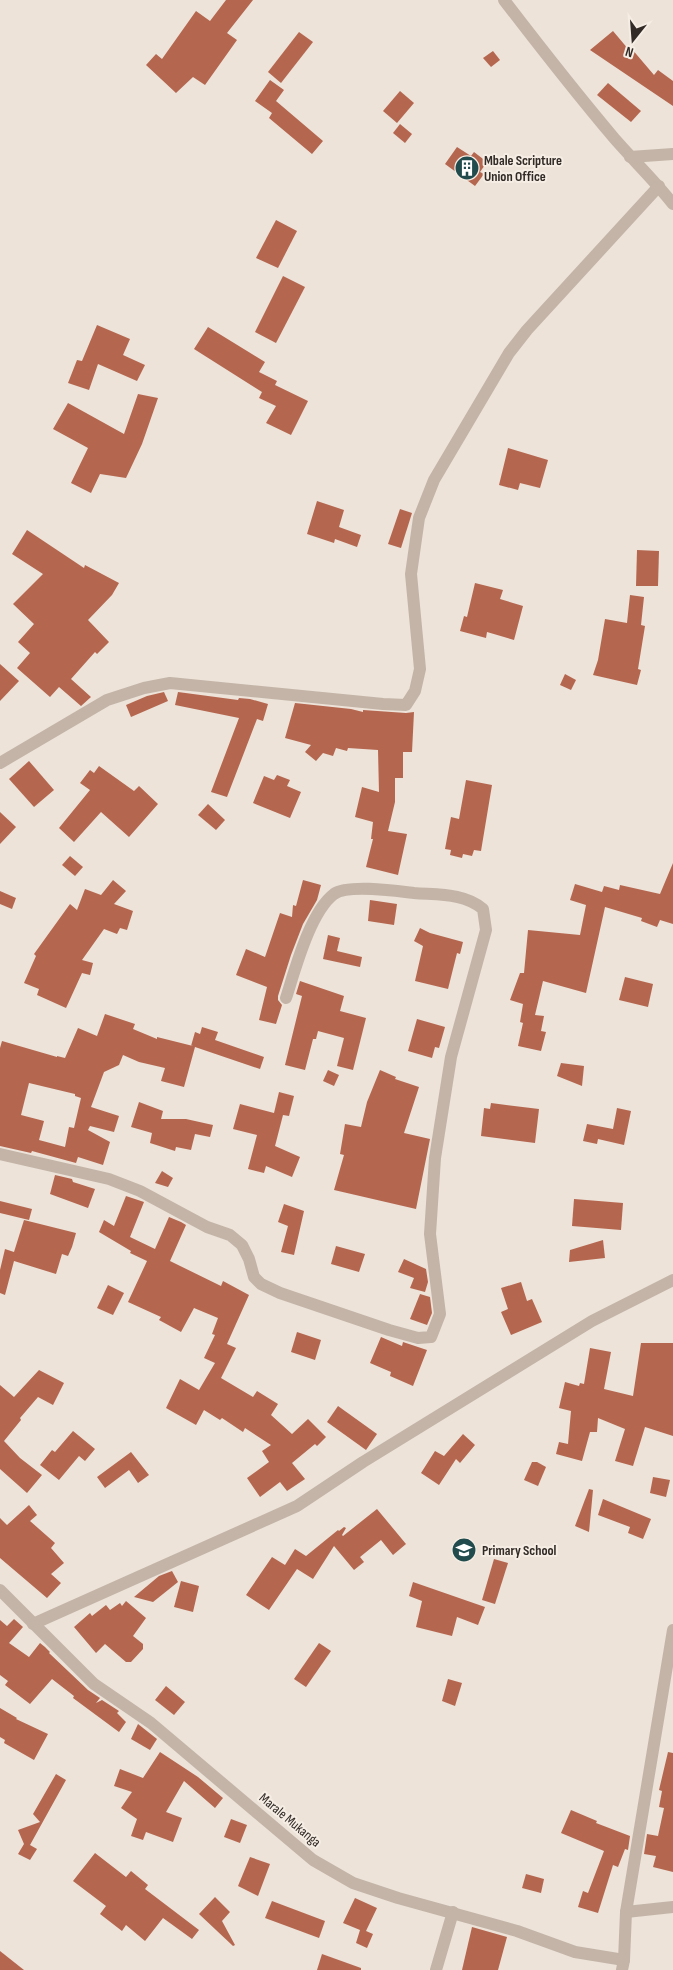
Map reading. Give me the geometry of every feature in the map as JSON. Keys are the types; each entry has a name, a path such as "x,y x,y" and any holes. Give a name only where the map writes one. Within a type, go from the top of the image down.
{"street":[{"path":"504,0 586,104 630,157 659,186 673,204"},
{"path":"630,157 673,154"},
{"path":"0,763 107,700 144,688 170,683 406,705 415,691 420,669 411,574 418,518 434,480 509,353 527,330 659,186"},
{"path":"0,1154 109,1179 140,1191 207,1227 230,1235 242,1245 254,1276 268,1287 280,1293 389,1330 418,1338 431,1337 440,1314 430,1234 435,1158 451,1057 486,930 483,909 464,897 367,888 335,893 320,910 302,945 286,998"},
{"path":"33,1624 297,1506 363,1462 592,1321 673,1280"},
{"name":"Marale Mukanga","path":"0,1590 94,1684 151,1723 313,1860 353,1883 398,1898 517,1930 575,1952 623,1965"},
{"path":"623,1965 626,1912 673,1630"},
{"path":"626,1912 673,1906"},
{"path":"436,1970 453,1912"}],"building":[{"path":"226,0 253,0 227,33 237,40 205,85 193,77 176,93 146,65 156,54 162,59 196,11 210,21"},
{"path":"613,31 629,50 631,48 654,75 658,70 673,81 673,106 590,50"},
{"path":"299,32 313,42 281,83 268,72"},
{"path":"493,51 500,60 491,67 483,58"},
{"path":"270,80 284,90 276,101 323,141 312,154 269,118 272,113 255,101"},
{"path":"608,83 641,111 631,122 597,95"},
{"path":"400,91 414,103 397,123 383,111"},
{"path":"400,124 412,134 405,143 393,133"},
{"name":"Mbale Scripture Union Office","path":"457,147 471,156 474,152 487,162 480,172 484,174 475,186 445,164"},
{"path":"276,220 297,231 278,268 256,258"},
{"path":"283,276 305,287 276,343 255,332"},
{"path":"97,325 130,339 123,355 145,365 137,381 98,364 89,390 68,383 77,360 82,361"},
{"path":"208,327 265,362 259,372 277,381 275,385 308,401 291,435 266,423 276,406 259,398 262,392 194,349"},
{"path":"138,394 158,398 142,444 126,478 100,474 91,493 71,483 88,448 53,429 68,403 124,434"},
{"path":"508,448 548,460 540,488 520,483 518,490 499,485"},
{"path":"317,501 344,510 339,527 361,535 357,547 335,539 334,543 307,534"},
{"path":"400,509 412,513 401,548 388,544"},
{"path":"27,530 84,568 85,565 119,583 112,595 88,620 109,642 97,654 95,652 71,679 91,697 81,706 59,687 50,697 17,668 30,653 18,642 34,624 13,604 43,574 12,554"},
{"path":"637,550 659,551 658,586 636,586"},
{"path":"475,583 503,590 500,599 523,606 514,640 487,632 486,638 460,631 464,616 467,617"},
{"path":"630,595 644,597 641,625 645,626 638,669 641,670 637,685 593,675 598,660 605,619 627,623"},
{"path":"0,664 19,681 0,701"},
{"path":"565,674 576,680 571,690 560,685"},
{"path":"164,692 168,701 131,717 126,705 147,696"},
{"path":"178,692 238,700 239,698 250,699 268,704 263,721 257,719 227,797 211,792 239,718 175,705"},
{"path":"295,703 363,712 363,710 414,712 412,752 403,752 403,778 395,778 395,802 388,831 407,834 398,875 366,867 373,839 371,839 373,822 355,817 362,787 379,792 378,750 348,748 347,751 336,748 333,756 323,753 316,761 305,752 311,745 285,738"},
{"path":"29,761 54,790 34,807 9,779"},
{"path":"99,766 134,791 139,786 158,804 129,837 101,812 74,842 59,828 90,790 80,783 90,770 94,773"},
{"path":"277,775 290,780 287,786 301,792 290,818 253,803 264,776 274,780"},
{"path":"466,780 492,785 481,851 474,850 472,856 463,854 462,858 450,855 451,850 445,849 451,817 459,819"},
{"path":"208,804 225,820 216,830 198,815"},
{"path":"0,812 16,827 0,844"},
{"path":"70,856 83,867 75,876 62,865"},
{"path":"673,863 673,924 660,920 657,927 641,921 642,918 605,907 586,993 543,981 535,1015 544,1016 541,1031 546,1032 541,1051 518,1046 523,1023 520,1022 523,1004 510,1000 520,973 524,973 528,930 580,935 586,905 570,900 575,884 602,892 604,886 619,890 620,885 660,894"},
{"path":"113,880 126,891 114,904 133,911 127,930 120,928 117,934 104,929 82,960 93,963 90,975 82,973 66,1008 37,995 39,989 24,983 36,956 34,954 70,904 77,910 85,889 101,895"},
{"path":"303,880 321,885 317,900 303,924 291,955 278,996 278,1000 282,1005 276,1024 259,1020 267,987 236,975 246,949 265,957 280,913 292,917 293,905 296,906"},
{"path":"0,891 16,898 12,909 0,904"},
{"path":"370,900 397,904 394,925 368,921"},
{"path":"420,928 430,933 463,942 460,954 457,953 448,989 415,981 423,946 414,941"},
{"path":"328,935 340,938 337,951 362,957 360,967 323,959"},
{"path":"625,977 653,984 648,1007 619,1000"},
{"path":"300,981 344,996 340,1011 366,1018 353,1070 337,1066 344,1038 318,1031 316,1039 313,1039 305,1070 285,1065 302,996 296,994"},
{"path":"105,1014 135,1024 133,1029 157,1039 157,1037 191,1046 195,1032 200,1034 202,1027 218,1032 215,1040 264,1057 260,1069 195,1047 184,1087 161,1081 165,1068 139,1062 123,1055 119,1065 104,1072 91,1107 119,1116 114,1132 90,1126 88,1130 110,1142 103,1165 78,1157 76,1163 32,1151 31,1153 0,1146 0,1048 2,1041 65,1058 78,1028 97,1036","holes":["29,1083 75,1094 75,1096 81,1098 74,1128 69,1127 65,1147 39,1140 44,1121 21,1115"]},
{"path":"417,1019 445,1027 439,1048 435,1047 432,1058 408,1051"},
{"path":"561,1063 584,1066 582,1086 557,1076"},
{"path":"328,1070 339,1075 334,1086 323,1081"},
{"path":"380,1070 396,1077 395,1079 419,1087 404,1133 430,1139 416,1209 334,1190 344,1155 340,1154 345,1124 361,1127 367,1102"},
{"path":"279,1092 294,1096 289,1116 283,1115 275,1146 300,1157 292,1177 266,1166 264,1173 248,1169 257,1135 233,1129 240,1104 274,1113"},
{"path":"139,1102 163,1111 161,1119 186,1119 213,1125 210,1137 195,1134 191,1150 176,1147 175,1151 150,1143 152,1133 131,1127"},
{"path":"491,1103 539,1109 535,1143 481,1136 484,1108 490,1109"},
{"path":"617,1108 631,1111 624,1145 598,1139 597,1144 583,1141 587,1124 613,1129"},
{"path":"162,1171 173,1178 168,1187 155,1183"},
{"path":"55,1175 72,1179 73,1182 95,1189 88,1208 50,1194"},
{"path":"126,1196 144,1202 130,1237 155,1249 169,1217 181,1222 186,1225 170,1261 221,1286 223,1281 249,1295 227,1344 236,1348 221,1378 253,1397 257,1391 278,1404 271,1415 292,1434 308,1419 326,1437 317,1446 315,1444 292,1463 305,1479 287,1491 280,1482 260,1497 247,1478 269,1462 262,1451 271,1445 245,1428 243,1432 222,1418 220,1420 204,1410 196,1425 166,1408 180,1379 199,1390 215,1363 204,1358 215,1335 212,1334 218,1318 194,1308 181,1332 159,1320 161,1317 128,1302 147,1261 130,1253 131,1251 99,1232 104,1220 114,1226"},
{"path":"574,1199 623,1203 621,1230 572,1226"},
{"path":"0,1201 32,1209 29,1220 0,1213"},
{"path":"284,1204 304,1211 294,1255 281,1252 288,1226 278,1222"},
{"path":"24,1220 76,1233 68,1256 62,1254 56,1274 14,1261 5,1295 0,1293 0,1270 5,1249 14,1252"},
{"path":"603,1240 605,1258 569,1262 570,1250"},
{"path":"336,1246 365,1254 359,1272 331,1264"},
{"path":"404,1259 426,1269 428,1282 425,1292 410,1288 414,1278 398,1272"},
{"path":"521,1282 527,1301 532,1299 542,1322 511,1335 501,1312 508,1309 501,1288"},
{"path":"108,1285 124,1293 113,1315 97,1308"},
{"path":"420,1294 430,1297 432,1313 427,1325 410,1319"},
{"path":"297,1332 321,1340 315,1360 291,1352"},
{"path":"381,1337 402,1346 403,1342 427,1350 413,1386 390,1376 391,1372 370,1363"},
{"path":"641,1343 673,1343 673,1436 645,1427 633,1466 615,1461 625,1429 598,1418 597,1432 590,1432 582,1461 556,1454 559,1442 568,1444 571,1411 559,1408 565,1382 579,1386 580,1383 584,1384 590,1348 611,1352 604,1389 633,1396"},
{"path":"39,1370 64,1383 53,1405 38,1397 4,1441 20,1458 42,1475 27,1493 0,1469 0,1385 14,1397"},
{"path":"338,1406 377,1434 366,1450 327,1422"},
{"path":"73,1431 95,1449 85,1461 79,1456 59,1480 40,1465 52,1450 55,1452"},
{"path":"463,1434 475,1445 460,1463 456,1459 439,1485 421,1473 435,1451 444,1456"},
{"path":"131,1452 149,1475 138,1483 129,1470 105,1488 97,1477"},
{"path":"532,1462 537,1462 546,1467 538,1486 524,1480"},
{"path":"653,1477 670,1480 666,1497 650,1493"},
{"path":"589,1489 593,1490 589,1532 575,1526"},
{"path":"603,1499 651,1519 643,1539 628,1533 630,1527 598,1515"},
{"path":"29,1505 37,1515 30,1521 55,1543 51,1548 64,1563 51,1574 61,1583 47,1598 0,1558 0,1518 7,1525"},
{"path":"377,1509 406,1544 393,1555 381,1540 360,1557 364,1562 354,1570 334,1546 313,1579 297,1569 269,1610 246,1595 272,1557 285,1565 295,1549 306,1556 338,1530 346,1528 343,1536"},
{"path":"494,1559 508,1563 495,1604 482,1600"},
{"path":"172,1571 178,1582 153,1602 134,1597 159,1576"},
{"path":"181,1581 199,1586 193,1612 174,1607"},
{"path":"413,1582 485,1607 478,1625 457,1617 452,1636 416,1627 422,1601 409,1596"},
{"path":"126,1601 146,1618 133,1636 143,1644 143,1649 131,1662 126,1662 105,1644 96,1653 74,1627 90,1613 92,1616 106,1605 110,1610 120,1603 122,1606"},
{"path":"14,1619 23,1627 9,1643 29,1657 40,1643 45,1647 88,1690 100,1698 96,1703 102,1700 119,1711 117,1713 126,1722 119,1732 73,1698 74,1696 52,1679 30,1704 5,1685 8,1681 0,1675 0,1620 7,1626"},
{"path":"319,1643 331,1651 306,1687 294,1679"},
{"path":"448,1679 462,1683 455,1706 442,1701"},
{"path":"166,1686 185,1702 174,1715 155,1700"},
{"path":"0,1708 16,1719 48,1734 34,1760 4,1743 5,1740 0,1737"},
{"path":"138,1724 157,1739 150,1750 131,1739"},
{"path":"160,1752 198,1777 223,1798 215,1808 184,1781 166,1812 182,1818 173,1842 146,1832 143,1840 131,1836 137,1819 121,1808 132,1792 114,1786 120,1769 143,1778"},
{"path":"668,1752 673,1753 673,1872 653,1867 656,1856 644,1854 647,1834 658,1836 664,1808 659,1807 662,1791 659,1790"},
{"path":"56,1774 66,1780 30,1845 37,1849 30,1860 18,1854 24,1844 18,1830 40,1822 33,1814"},
{"path":"571,1810 597,1821 596,1823 630,1836 628,1850 625,1849 618,1867 613,1865 598,1913 578,1907 583,1891 588,1893 604,1851 561,1833"},
{"path":"231,1819 247,1825 240,1843 224,1837"},
{"path":"95,1853 126,1877 131,1871 148,1885 145,1889 199,1930 192,1939 163,1918 145,1941 126,1925 122,1931 100,1914 106,1906 73,1881"},
{"path":"250,1857 270,1864 258,1896 238,1886"},
{"path":"526,1874 544,1879 541,1893 522,1888"},
{"path":"215,1897 230,1912 222,1921 235,1945 233,1946 199,1914"},
{"path":"355,1898 377,1908 366,1931 373,1934 367,1948 356,1943 360,1930 343,1923"},
{"path":"272,1901 325,1921 319,1938 265,1918"},
{"path":"472,1927 507,1937 498,1970 462,1970"},
{"path":"0,1951 24,1970 0,1970"},
{"path":"322,1954 361,1968 361,1970 317,1970"}],"place":[{"name":"Mbale Scripture Union Office","path":"467,168"},
{"name":"Primary School","path":"464,1550"}]}
